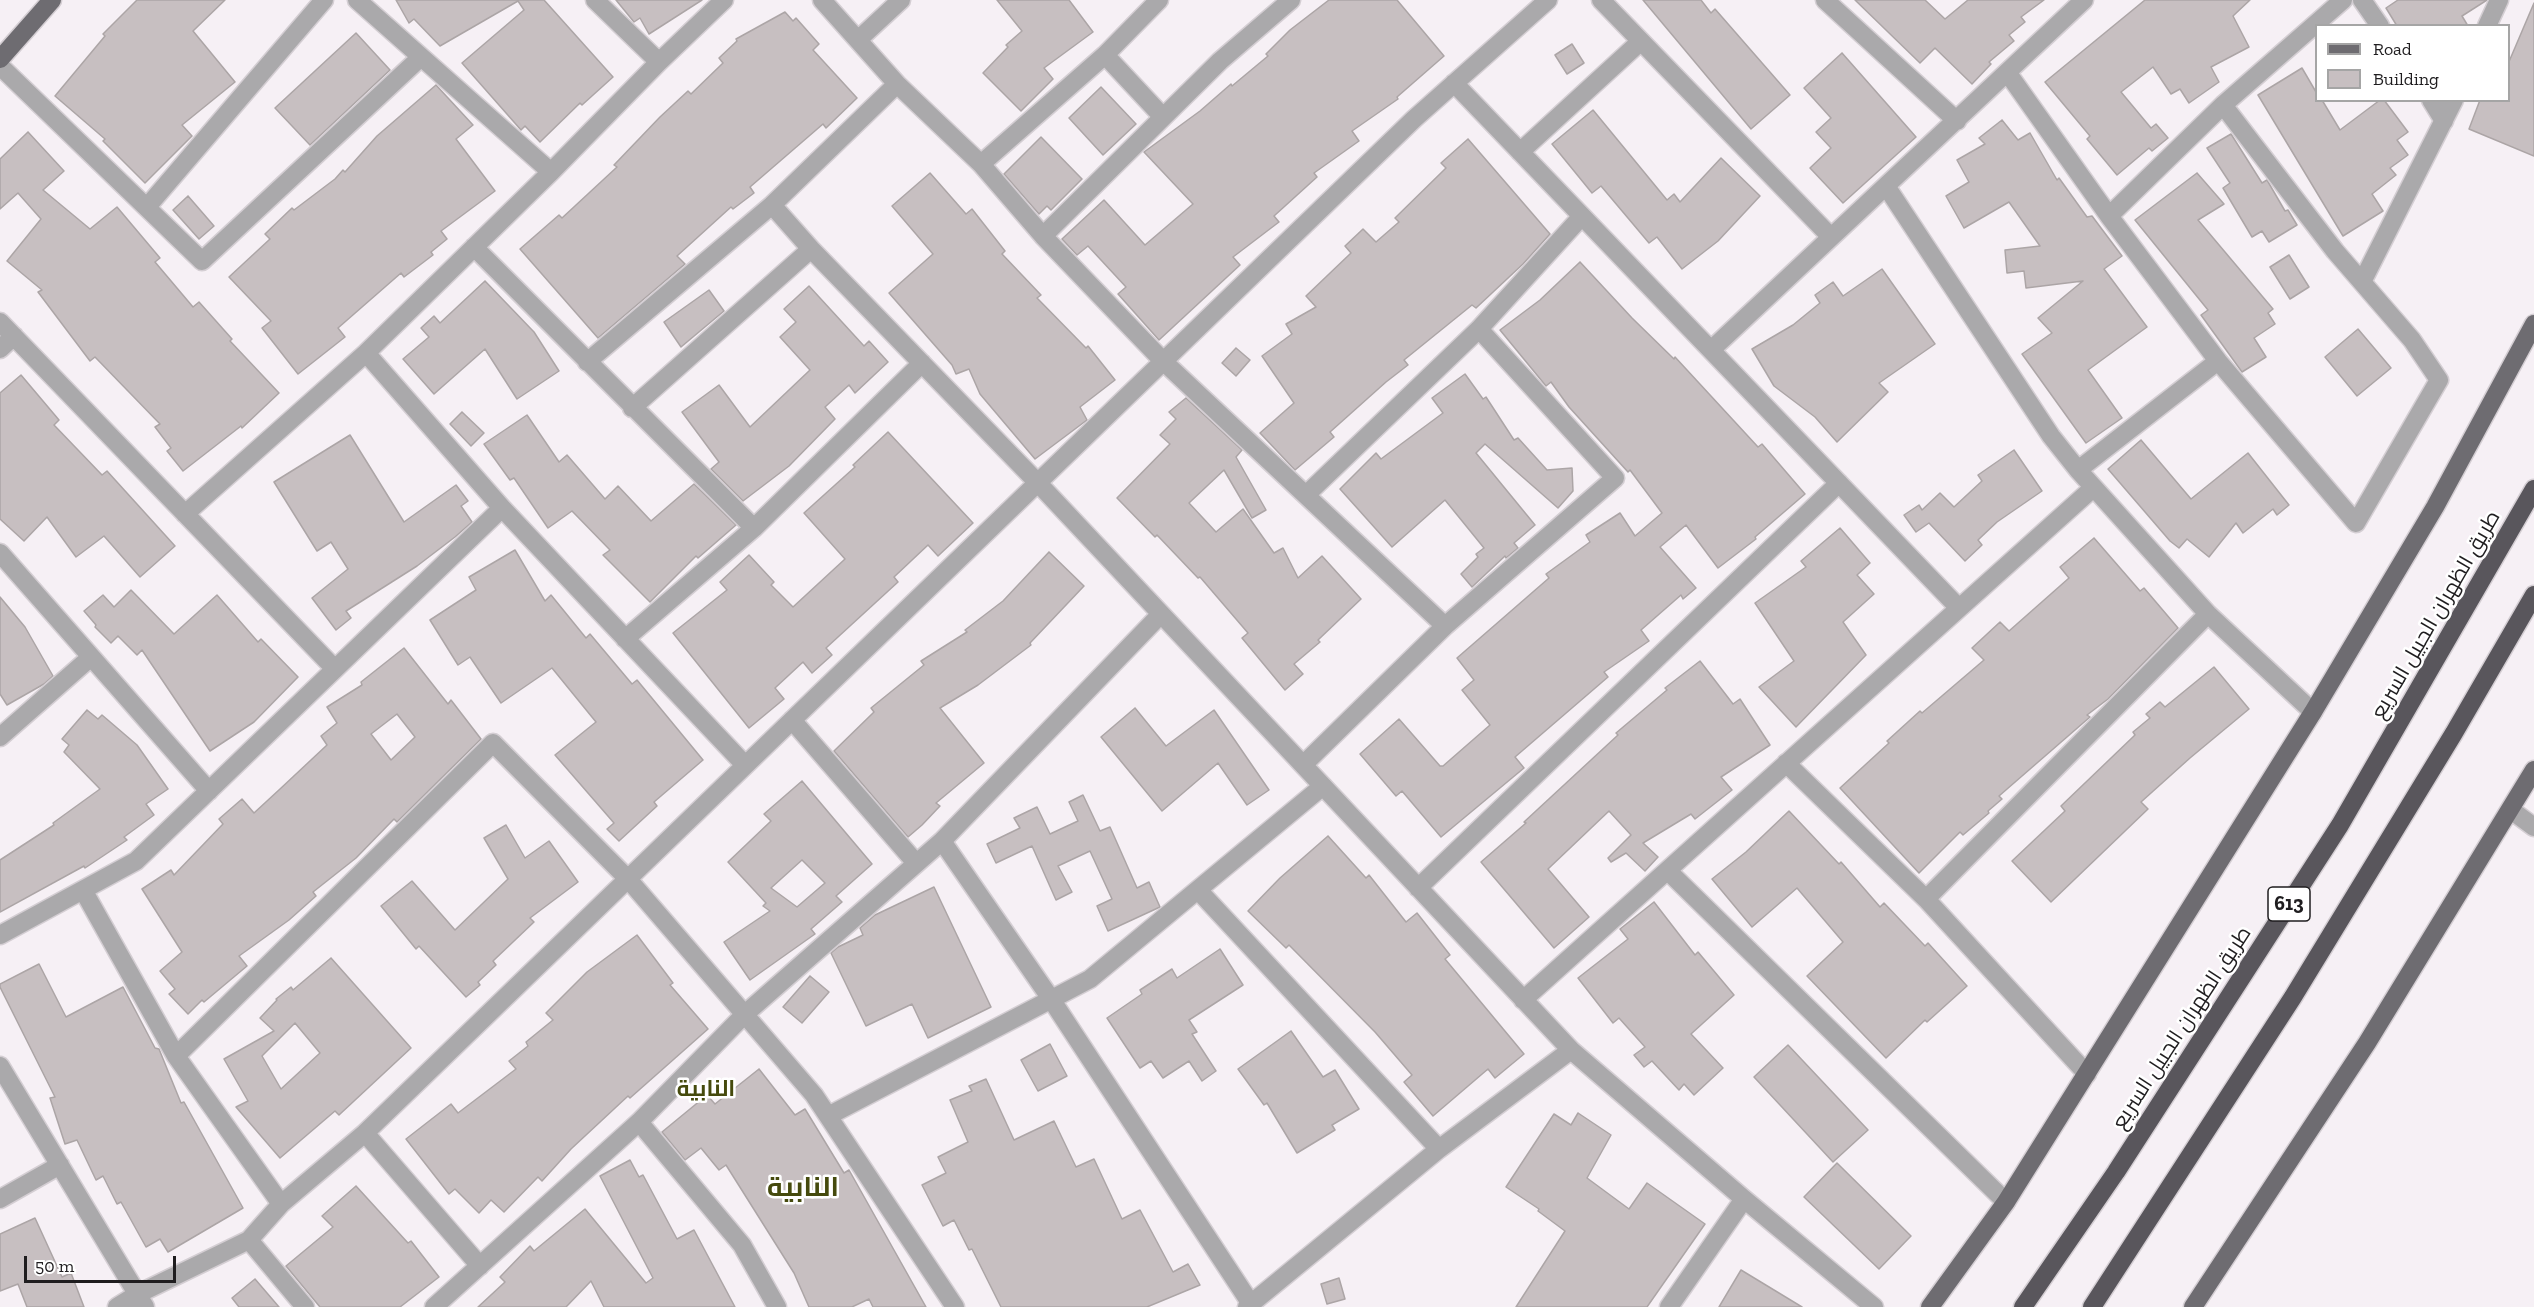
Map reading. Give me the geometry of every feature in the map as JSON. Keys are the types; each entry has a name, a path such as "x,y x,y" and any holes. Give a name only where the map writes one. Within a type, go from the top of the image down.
{"highway":[{"name":"طريق الظهران الجبيل السريع","path":"2023,1307 2116,1172 2340,825 2534,489"},
{"name":"613","path":"2092,1307 2293,997 2454,733 2534,595"}],"main road":[{"path":"0,59 52,0"},
{"path":"1930,1307 2006,1202 2313,712 2435,507 2534,324"},
{"path":"2193,1307 2367,1043 2534,770"}],"street":[{"path":"147,207 324,0"},
{"path":"357,0 551,172"},
{"path":"596,0 658,62"},
{"path":"185,514 366,353 551,172 658,62 724,0"},
{"path":"822,0 897,84 981,164 1043,236 1163,361 1445,626"},
{"path":"859,39 901,0"},
{"path":"981,164 1105,55 1159,0"},
{"path":"1043,236 1220,61 1292,0"},
{"path":"1600,0 1831,237"},
{"path":"1825,0 1957,121"},
{"path":"1711,350 2084,0"},
{"path":"2316,24 2343,0"},
{"path":"2362,0 2379,24"},
{"path":"2488,24 2499,0"},
{"path":"117,1307 142,1301 249,1240 281,1204 365,1133 1163,361 1542,2"},
{"path":"2109,216 2223,105 2315,24"},
{"path":"1520,152 1641,41"},
{"path":"1105,55 1162,116"},
{"path":"0,66 202,261 421,57"},
{"path":"2007,72 2109,216 2218,361 2356,523 2439,380 2412,340 2335,251 2223,105"},
{"path":"1454,83 1959,608"},
{"path":"587,362 772,206 897,84"},
{"path":"2431,102 2444,121"},
{"path":"2362,282 2453,102"},
{"path":"1886,186 2051,436 2078,470 2208,614 2313,712"},
{"path":"772,206 810,249 1038,483 1571,1050 1874,1307"},
{"path":"1307,494 1479,328 1582,216"},
{"path":"474,247 754,528"},
{"path":"632,408 810,249"},
{"path":"0,322 335,669"},
{"path":"1303,765 1445,626 1615,478 1479,328"},
{"path":"0,349 14,336"},
{"path":"366,353 502,508 745,765"},
{"path":"2078,470 2218,361"},
{"path":"625,639 754,528 922,363"},
{"path":"1419,888 1839,483"},
{"path":"1523,1000 2093,488"},
{"path":"0,935 136,861 502,508"},
{"path":"0,553 209,791"},
{"path":"434,1307 639,1122 745,1014 942,841 1161,614"},
{"path":"1926,899 2208,614"},
{"path":"0,737 92,657"},
{"path":"792,720 916,863"},
{"path":"176,1056 493,743 628,879 814,1095 955,1307"},
{"path":"1786,763 1926,899 2087,1074"},
{"path":"828,1116 1090,979 1323,786"},
{"path":"2511,810 2534,827"},
{"path":"942,841 1051,999 1249,1306 1438,1149 1571,1050"},
{"path":"1668,871 2006,1202"},
{"path":"83,890 176,1056 281,1204"},
{"path":"1198,890 1438,1149"},
{"path":"0,1066 142,1301"},
{"path":"639,1122 742,1245 772,1305"},
{"path":"365,1133 480,1266"},
{"path":"0,1199 60,1165"},
{"path":"1669,1307 1744,1199"},
{"path":"249,1240 305,1307"}],"building":[{"path":"137,0 225,0 193,31 235,82 182,125 192,136 145,183 103,141 105,139 55,96 105,36 103,34"},
{"path":"396,0 544,0 613,77 582,105 580,103 540,142 525,126 521,130 462,63 524,10 518,1 440,46 414,19 409,23"},
{"path":"616,0 702,0 649,34 640,18 634,22"},
{"path":"997,0 1069,0 1093,32 1044,68 1053,79 1021,111 983,73 1008,47 1006,45 1022,31"},
{"path":"1329,0 1397,0 1444,56 1397,97 1398,99 1352,131 1359,141 1314,173 1317,177 1274,216 1279,222 1233,257 1240,265 1159,340 1118,294 1126,287 1088,246 1077,255 1062,239 1104,200 1145,245 1193,204 1144,152 1200,111 1231,84 1232,86 1268,56 1266,54 1290,30"},
{"path":"1643,0 1701,0 1711,13 1715,9 1790,95 1751,129"},
{"path":"1855,0 1925,0 1945,19 1968,0 2044,0 2021,17 2025,22 2009,35 2014,41 1989,62 1991,64 1972,84 1935,48 1920,63"},
{"path":"2145,0 2250,0 2233,16 2249,47 2211,67 2219,82 2189,103 2180,89 2171,94 2153,67 2121,92 2151,128 2156,124 2168,138 2152,151 2149,148 2117,175 2087,139 2090,136 2045,82"},
{"path":"2398,0 2487,0 2462,16 2467,24 2396,24 2386,8"},
{"path":"2534,3 2534,156 2469,129 2479,102 2510,102 2510,59"},
{"path":"785,12 793,21 796,18 819,44 813,50 857,98 826,128 823,124 750,187 754,193 733,209 731,207 677,256 685,264 598,338 520,249 559,215 562,218 617,167 614,165 660,117 688,91 691,94 723,63 719,58 737,41 736,39"},
{"path":"356,33 390,70 310,145 275,108"},
{"path":"1572,44 1584,63 1567,74 1555,55"},
{"path":"1842,53 1916,137 1843,203 1810,168 1831,148 1816,132 1831,118 1804,88"},
{"path":"2302,68 2315,90 2315,102 2323,102 2340,130 2377,102 2386,102 2408,132 2397,140 2408,155 2390,168 2396,175 2372,194 2383,211 2343,236 2258,95"},
{"path":"436,85 473,125 456,139 495,191 441,231 447,239 431,252 433,255 404,277 401,273 338,328 345,337 298,374 262,328 271,321 229,277 270,239 265,234 292,208 294,210 335,179 343,170 345,172 377,136"},
{"path":"1101,87 1136,124 1103,155 1069,118"},
{"path":"1593,110 1667,200 1674,194 1680,202 1721,158 1760,196 1718,241 1682,269 1657,237 1649,243 1601,186 1592,193 1552,144"},
{"path":"2002,120 2018,140 2030,133 2057,180 2059,178 2087,217 2092,216 2122,256 2104,269 2147,327 2088,370 2122,418 2086,443 2022,354 2052,333 2038,318 2083,281 2026,288 2024,271 2007,273 2005,250 2040,246 2009,202 1964,228 1946,196 1969,182 1957,160 1985,144 1979,138"},
{"path":"28,132 64,171 43,190 90,229 117,207 160,258 155,262 193,307 199,302 232,339 230,341 279,393 242,428 241,426 183,471 167,451 171,448 155,427 160,424 95,357 90,361 38,292 42,290 7,261 41,219 18,193 0,209 0,159"},
{"path":"2231,134 2262,183 2267,180 2285,211 2288,210 2297,225 2269,242 2262,231 2252,237 2223,188 2230,183 2207,148"},
{"path":"1041,137 1082,179 1051,210 1047,206 1039,214 1004,174"},
{"path":"1468,139 1550,234 1523,264 1476,308 1472,305 1404,360 1408,365 1330,432 1334,437 1295,470 1260,433 1294,403 1262,356 1292,334 1286,324 1316,307 1306,296 1351,253 1345,246 1363,229 1376,242 1399,222 1395,218 1446,168 1441,163"},
{"path":"930,173 966,214 972,209 1005,251 1002,254 1041,295 1037,298 1086,348 1088,346 1115,380 1080,407 1087,420 1035,459 980,394 969,369 956,374 952,365 889,293 933,254 892,206"},
{"path":"2197,173 2224,204 2198,220 2273,309 2268,313 2275,324 2254,338 2266,357 2242,372 2201,315 2208,310 2135,220"},
{"path":"188,196 214,226 199,239 173,210"},
{"path":"2289,255 2309,287 2290,299 2270,267"},
{"path":"1580,262 1632,318 1674,359 1675,357 1758,447 1762,444 1805,494 1755,537 1756,539 1718,568 1686,525 1660,547 1696,588 1683,599 1681,595 1641,630 1649,641 1604,672 1608,677 1515,757 1524,768 1441,837 1402,791 1396,796 1360,754 1399,719 1440,766 1443,766 1490,725 1462,690 1474,680 1457,658 1549,578 1546,574 1590,542 1586,535 1620,513 1635,536 1662,513 1630,470 1628,472 1569,407 1551,382 1546,386 1500,330 1540,300"},
{"path":"1882,269 1935,344 1879,383 1888,392 1837,442 1815,417 1774,386 1752,349 1793,325 1820,303 1815,295 1833,282 1843,296"},
{"path":"485,281 534,332 559,371 517,399 485,349 434,394 403,359 429,337 421,328 434,316 440,323"},
{"path":"809,286 864,346 869,341 888,362 855,393 849,385 825,407 835,419 789,466 743,501 711,469 719,462 682,412 719,385 750,427 810,370 780,337 796,322 784,309"},
{"path":"709,290 724,311 681,347 664,322"},
{"path":"2358,329 2391,368 2357,396 2325,357"},
{"path":"1236,348 1250,360 1236,376 1222,363"},
{"path":"1465,374 1483,399 1486,397 1514,440 1518,438 1547,470 1572,468 1573,491 1558,508 1485,444 1476,453 1535,525 1514,543 1518,548 1506,558 1505,556 1472,587 1461,574 1478,557 1476,554 1484,548 1445,500 1392,547 1340,489 1376,453 1381,459 1443,413 1432,398"},
{"path":"21,375 59,420 54,425 102,475 107,471 175,546 140,577 104,536 76,557 47,517 24,541 0,519 0,393"},
{"path":"1186,398 1242,450 1236,457 1266,510 1252,518 1224,470 1189,503 1216,532 1243,509 1274,553 1283,548 1298,578 1322,556 1361,599 1318,640 1320,642 1294,664 1303,674 1285,690 1242,638 1248,633 1200,577 1198,578 1117,498 1170,444 1160,435 1176,419 1169,412"},
{"path":"462,412 484,433 471,446 450,424"},
{"path":"527,415 559,462 567,455 605,499 618,486 651,521 694,484 736,525 698,558 696,556 650,602 603,555 610,550 572,511 548,528 514,478 510,480 484,444"},
{"path":"888,432 973,523 938,556 928,545 894,577 898,582 826,648 832,655 812,673 803,662 775,688 784,699 749,728 673,633 727,590 720,582 749,555 774,582 771,585 793,607 845,559 804,513 855,467 853,465"},
{"path":"350,435 404,522 456,485 468,501 461,506 472,522 417,566 346,611 351,618 336,630 312,598 348,569 331,542 317,551 274,482"},
{"path":"2141,440 2191,499 2248,453 2289,505 2277,515 2273,509 2243,533 2236,523 2209,557 2187,539 2179,548 2170,541 2108,469"},
{"path":"2014,450 2042,491 1997,522 1978,540 1982,545 1965,561 1929,523 1916,532 1904,515 1919,505 1922,510 1940,493 1954,507 1982,481 1978,475"},
{"path":"1840,528 1870,563 1857,575 1874,594 1843,622 1866,655 1796,727 1759,687 1794,661 1755,603 1806,567 1801,561"},
{"path":"2094,538 2140,591 2144,588 2178,628 2108,699 2087,715 2090,717 1999,796 2002,799 1988,811 1989,813 1963,835 1960,832 1919,873 1840,788 1920,711 1922,713 1984,660 1972,648 2000,622 2009,631 2069,578 2060,567"},
{"path":"515,550 545,601 551,595 586,638 590,634 632,684 637,680 703,760 654,802 657,806 619,841 607,829 614,823 555,755 596,722 552,668 501,703 470,657 458,665 430,620 476,590 469,577"},
{"path":"1049,552 1084,586 1030,643 1031,645 978,685 940,708 984,763 936,803 940,806 908,837 834,751 874,712 871,708 924,665 921,661 967,632 965,630 1003,601"},
{"path":"131,590 174,634 217,595 258,642 261,639 298,677 254,722 210,751 142,650 137,655 118,636 111,643 95,627 96,625 84,611 103,595 114,607"},
{"path":"0,597 25,627 53,676 44,684 7,705 0,694"},
{"path":"404,648 448,704 451,700 481,739 397,822 394,819 356,858 313,892 316,896 289,920 239,956 247,966 204,1002 202,1000 188,1014 169,994 175,989 160,971 182,952 142,889 171,870 174,875 223,824 219,819 242,799 254,813 327,745 321,736 337,723 327,707 362,685 361,682","holes":["397,714 415,737 391,760 371,734"]},
{"path":"1700,661 1733,704 1740,699 1770,745 1721,777 1732,790 1695,819 1691,814 1643,843 1658,857 1645,871 1626,853 1611,862 1608,858 1631,835 1609,811 1548,869 1589,917 1554,948 1481,862 1526,823 1524,822 1618,735 1616,733 1667,690 1665,688"},
{"path":"2214,667 2249,709 2141,802 2148,809 2051,902 2012,861 2065,811 2061,806 2135,735 2133,732 2150,718 2146,714 2160,702 2165,707"},
{"path":"1135,708 1166,746 1214,710 1269,790 1247,805 1218,763 1162,811 1101,737"},
{"path":"87,710 98,719 102,715 137,745 168,789 146,804 154,815 124,837 127,840 85,868 84,866 0,912 0,860 54,825 53,823 100,789 64,752 69,745 62,739"},
{"path":"802,781 872,864 836,896 842,902 811,929 815,934 750,980 724,942 770,911 763,906 766,903 728,862 771,821 764,814","holes":["802,860 825,883 797,907 771,888"]},
{"path":"1083,795 1100,831 1110,827 1137,888 1149,882 1160,907 1108,931 1097,906 1112,899 1090,851 1058,866 1072,892 1056,900 1032,846 996,863 987,844 1020,828 1014,818 1037,807 1050,834 1078,821 1069,802"},
{"path":"1789,811 1839,864 1841,862 1880,907 1884,903 1925,946 1928,943 1967,986 1927,1022 1925,1020 1886,1058 1807,976 1843,942 1797,888 1752,927 1712,879 1746,852"},
{"path":"506,825 525,858 549,841 578,882 530,918 534,922 493,961 496,965 478,982 480,985 466,997 419,946 416,949 381,906 412,881 455,930 508,879 484,838"},
{"path":"1328,836 1366,878 1369,875 1406,922 1417,913 1450,955 1445,959 1524,1054 1495,1078 1488,1069 1433,1116 1404,1082 1412,1075 1375,1032 1289,945 1286,948 1248,911 1280,878"},
{"path":"934,887 991,1007 928,1038 912,1004 866,1026 831,953 863,935 860,928 875,915"},
{"path":"1654,902 1695,955 1698,952 1734,995 1691,1034 1723,1068 1694,1095 1684,1084 1679,1090 1652,1061 1644,1067 1634,1055 1645,1047 1619,1018 1613,1023 1578,978 1628,939 1620,929"},
{"path":"637,935 673,983 670,985 708,1029 630,1098 628,1096 571,1149 542,1181 538,1177 504,1212 491,1200 479,1213 455,1189 449,1194 406,1139 451,1104 458,1113 516,1069 509,1061 528,1046 526,1042 553,1020 546,1013 587,972"},
{"path":"1220,949 1243,985 1189,1020 1197,1032 1192,1034 1216,1071 1202,1081 1189,1061 1163,1078 1151,1061 1140,1068 1107,1018 1142,994 1140,990 1172,969 1177,978"},
{"path":"331,958 411,1048 339,1115 335,1111 280,1158 236,1107 248,1101 224,1059 274,1031 260,1018 276,999 291,987 293,990","holes":["295,1023 320,1053 281,1089 262,1056"]},
{"path":"39,964 66,1017 123,987 155,1048 159,1049 181,1103 184,1102 243,1208 168,1252 160,1239 146,1247 121,1202 117,1204 103,1176 96,1180 77,1140 65,1144 50,1098 55,1097 0,987 0,984"},
{"path":"810,976 829,992 802,1023 783,1007"},
{"path":"1291,1031 1323,1077 1335,1070 1359,1109 1332,1125 1335,1130 1297,1153 1267,1103 1264,1105 1238,1069"},
{"path":"1050,1044 1067,1076 1038,1091 1021,1060"},
{"path":"1788,1045 1868,1130 1833,1162 1754,1077"},
{"path":"759,1069 795,1115 805,1109 844,1173 849,1170 926,1307 873,1307 869,1299 852,1307 809,1307 794,1273 726,1165 719,1170 701,1148 685,1160 662,1132 707,1095 715,1104"},
{"path":"986,1079 1014,1140 1054,1121 1076,1167 1094,1159 1122,1219 1140,1210 1173,1272 1188,1264 1200,1285 1147,1307 1001,1307 972,1249 969,1250 954,1220 943,1226 922,1185 946,1173 938,1157 968,1142 950,1100 972,1091 969,1086"},
{"path":"1578,1113 1611,1135 1587,1178 1629,1209 1647,1183 1705,1224 1647,1307 1516,1307 1565,1231 1538,1211 1539,1209 1506,1187 1554,1114 1571,1125"},
{"path":"630,1160 639,1177 643,1175 677,1239 694,1230 735,1307 604,1307 591,1281 566,1307 478,1307 505,1282 500,1277 530,1246 534,1251 585,1209 646,1283 653,1278 600,1176"},
{"path":"1837,1163 1911,1236 1879,1269 1804,1197"},
{"path":"356,1186 408,1243 411,1241 439,1277 400,1307 320,1307 286,1266 333,1227 322,1216"},
{"path":"35,1218 62,1277 71,1273 84,1307 27,1307 18,1284 0,1291 0,1234"},
{"path":"1741,1270 1802,1307 1719,1307"},
{"path":"1339,1278 1345,1299 1327,1304 1321,1284"},
{"path":"255,1279 279,1307 239,1307 232,1298"}],"district":[{"name":"النابية","path":"706,1090"},
{"name":"النابية","path":"803,1188"}]}
